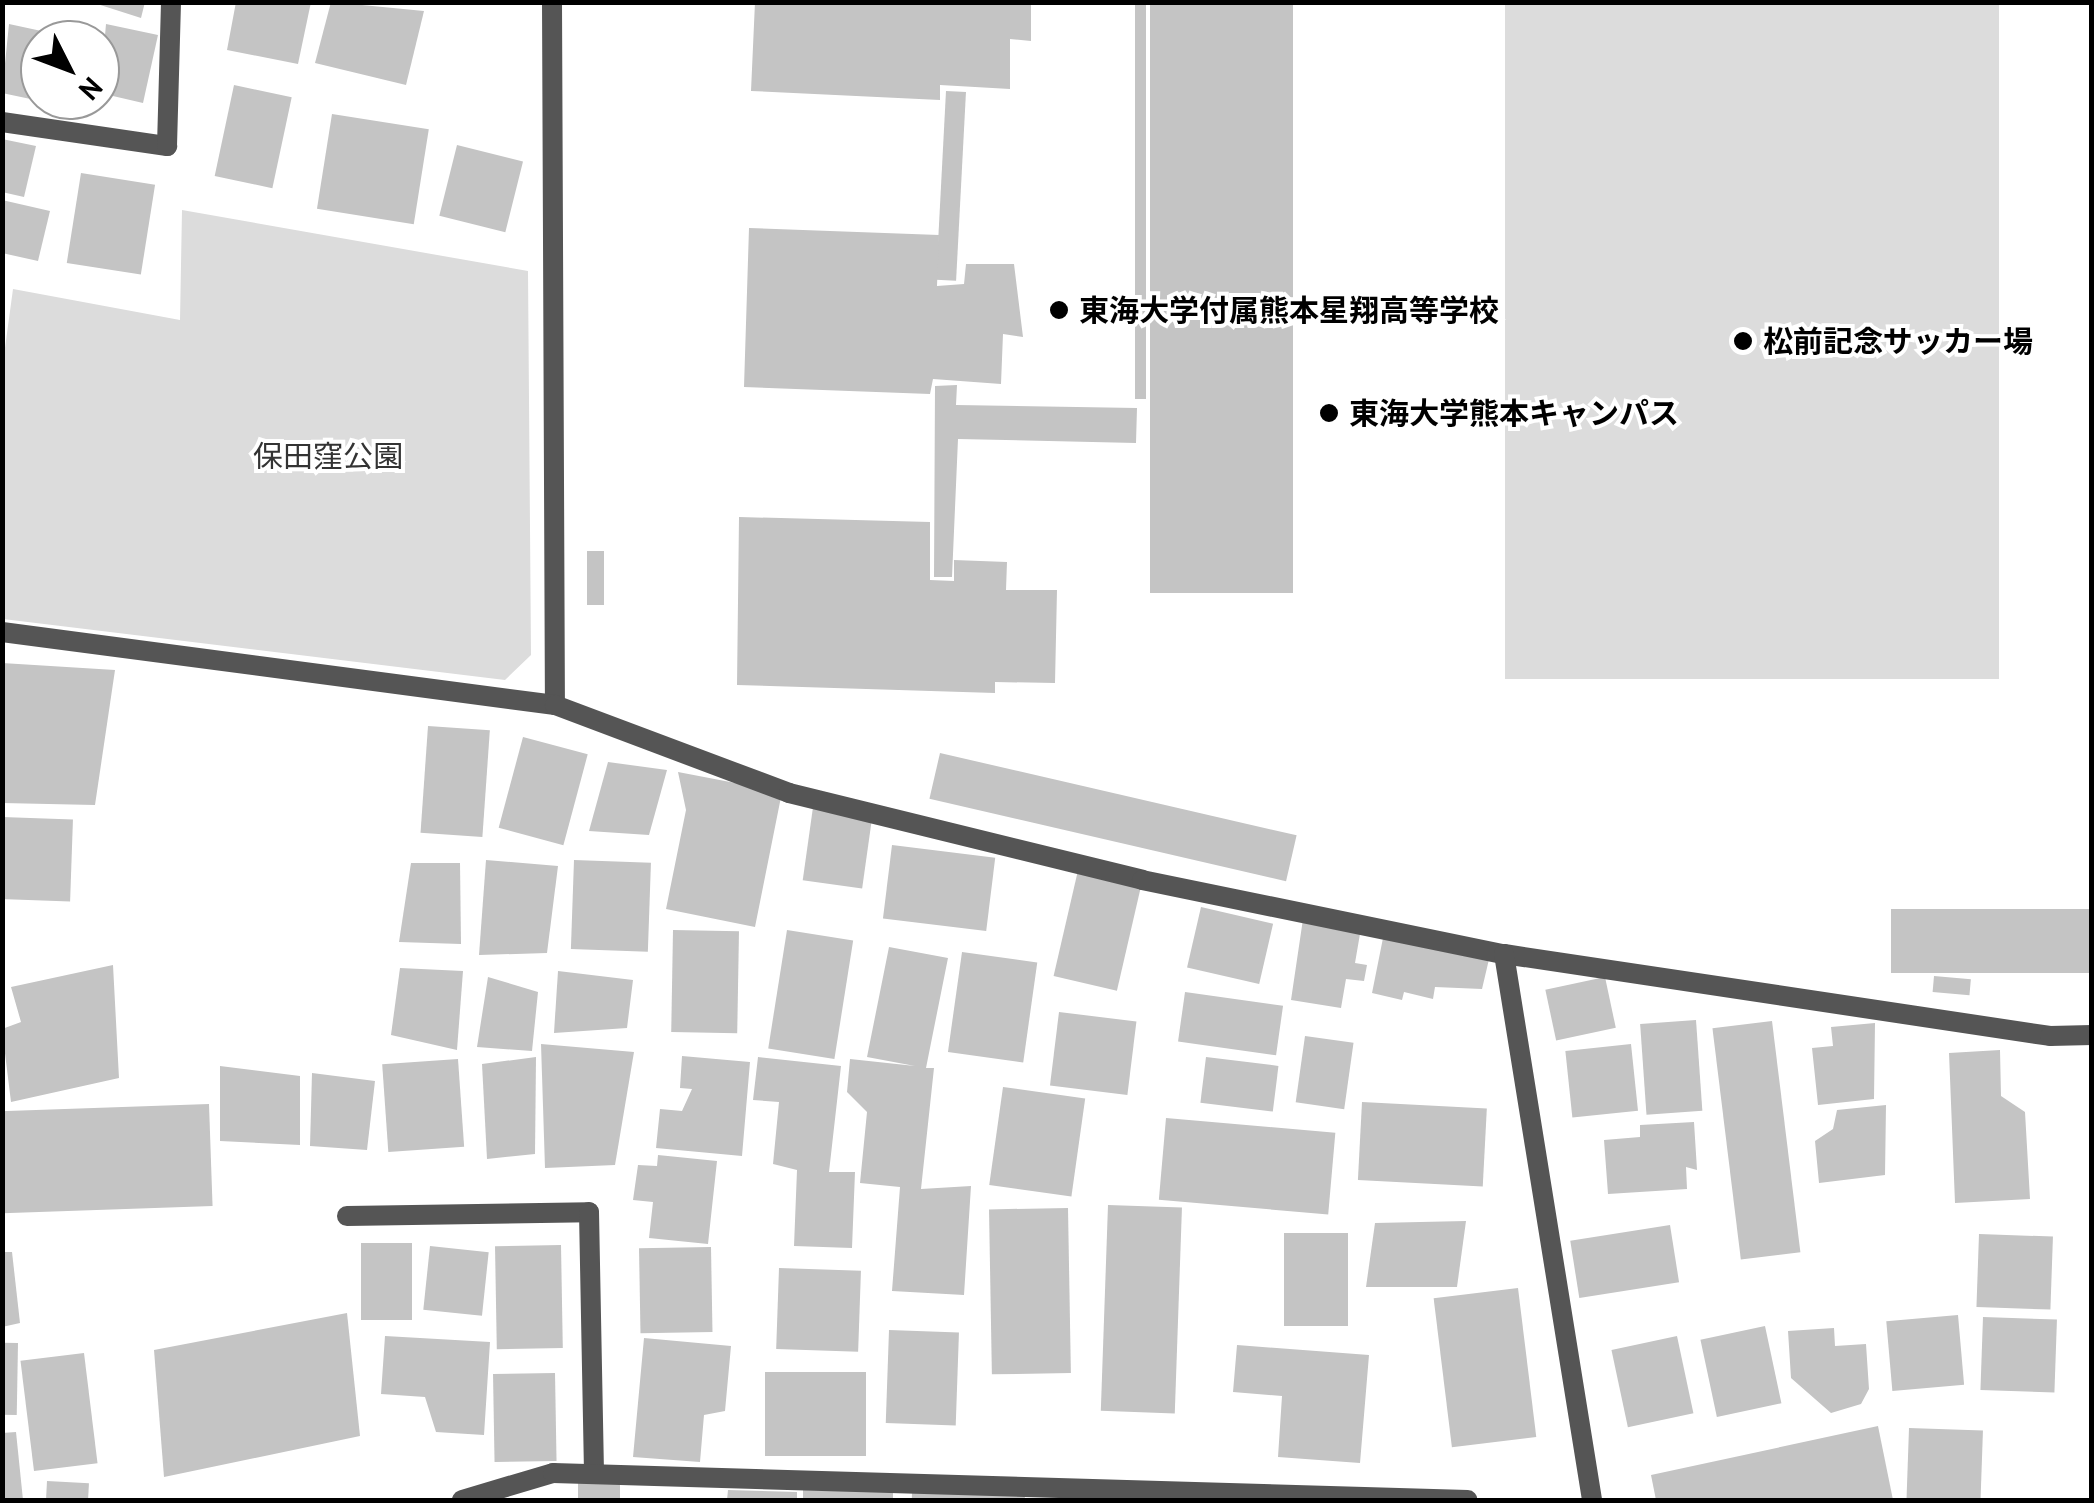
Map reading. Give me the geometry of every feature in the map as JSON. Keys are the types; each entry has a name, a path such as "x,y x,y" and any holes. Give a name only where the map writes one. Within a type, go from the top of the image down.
{"street":[{"path":"2,122 167,146 171,2"},
{"path":"552,2 555,705"},
{"path":"2,632 555,705 788,793 1504,954 2050,1036 2092,1034"},
{"path":"1504,954 1592,1500"},
{"path":"347,1216 589,1212 594,1474"},
{"path":"465,1500 554,1473 1468,1500"}],"green space":[{"name":"松前記念サッカー場","path":"1505,3 1999,3 1999,679 1505,679"},
{"name":"保田窪公園","path":"182,210 528,271 531,655 505,680 3,619 2,370 13,289 180,320"}],"building":[{"path":"91,2 145,2 141,18"},
{"path":"236,2 311,2 298,64 227,50"},
{"path":"331,2 424,11 406,85 315,63"},
{"path":"755,2 1031,2 1031,41 1010,39 1010,89 940,85 940,100 751,91"},
{"path":"1135,2 1146,2 1146,399 1135,399"},
{"path":"1150,2 1293,2 1293,593 1150,593"},
{"path":"9,24 20,26 20,97 2,93"},
{"path":"120,27 158,35 143,103 120,98"},
{"path":"234,85 292,97 272,188 215,176"},
{"path":"946,91 966,92 956,281 936,280"},
{"path":"332,114 429,129 414,224 317,209"},
{"path":"2,139 36,146 24,197 2,192"},
{"path":"457,145 523,161 505,232 439,216"},
{"path":"81,173 155,185 141,275 67,263"},
{"path":"2,200 50,211 38,261 2,253"},
{"path":"749,228 939,235 937,286 964,284 966,264 1014,264 1023,337 1003,334 1001,384 933,379 930,394 744,387"},
{"path":"957,385 956,405 1137,408 1136,443 958,439 952,577 934,577 935,386"},
{"path":"739,517 930,522 930,580 954,581 954,560 1007,562 1006,590 1057,590 1055,683 995,682 995,693 737,685"},
{"path":"587,551 604,551 604,605 587,605"},
{"path":"2,663 115,670 95,805 2,803"},
{"path":"428,726 490,730 482,837 421,833"},
{"path":"523,737 588,754 563,845 499,828"},
{"path":"940,753 1297,835 1286,881 929,799"},
{"path":"608,762 667,770 649,835 589,831"},
{"path":"678,772 782,792 755,927 666,909 686,810"},
{"path":"814,800 873,808 862,889 803,880"},
{"path":"2,817 73,819 70,901 2,899"},
{"path":"892,845 995,858 986,931 883,918"},
{"path":"486,860 558,866 547,953 479,955"},
{"path":"574,860 651,863 648,952 571,949"},
{"path":"411,863 460,863 461,944 399,942"},
{"path":"1079,866 1142,881 1117,991 1054,976"},
{"path":"1201,907 1273,924 1259,984 1187,967"},
{"path":"1891,909 2092,909 2092,973 1891,973"},
{"path":"1303,919 1361,928 1355,963 1367,965 1364,981 1346,979 1341,1008 1291,1000"},
{"path":"673,930 739,931 737,1033 671,1032"},
{"path":"787,930 853,940 834,1059 768,1049"},
{"path":"1384,933 1490,955 1482,989 1435,987 1433,999 1404,992 1402,1000 1372,993"},
{"path":"889,947 948,958 926,1068 934,1068 921,1189 971,1186 964,1295 892,1291 900,1187 860,1183 867,1112 847,1092 850,1059 915,1066 867,1057"},
{"path":"962,952 1037,963 1023,1063 948,1052"},
{"path":"113,965 119,1078 11,1102 2,1029 21,1022 11,987"},
{"path":"400,968 463,971 457,1050 391,1035"},
{"path":"558,971 633,980 627,1028 554,1033"},
{"path":"1934,976 1971,979 1969,995 1933,992"},
{"path":"488,977 538,992 532,1051 477,1047"},
{"path":"1605,977 1616,1028 1556,1041 1545,990"},
{"path":"1185,992 1283,1006 1276,1055 1178,1042"},
{"path":"1059,1012 1136,1022 1127,1095 1050,1085"},
{"path":"1696,1020 1702,1111 1646,1115 1640,1024"},
{"path":"1772,1021 1800,1252 1741,1260 1712,1028"},
{"path":"1875,1023 1874,1099 1818,1105 1812,1048 1833,1046 1831,1027"},
{"path":"1305,1036 1354,1043 1344,1109 1296,1102"},
{"path":"541,1044 634,1052 615,1165 545,1168"},
{"path":"1631,1044 1638,1111 1572,1118 1565,1051"},
{"path":"2000,1050 2001,1096 2025,1112 2030,1199 1955,1203 1949,1053"},
{"path":"682,1056 750,1062 742,1156 656,1148 660,1109 682,1111 692,1089 680,1088"},
{"path":"536,1057 535,1154 487,1159 482,1064"},
{"path":"758,1057 841,1066 829,1172 855,1172 852,1248 794,1246 797,1170 773,1164 779,1102 753,1100"},
{"path":"1206,1057 1278,1066 1273,1112 1200,1103"},
{"path":"458,1059 464,1147 388,1152 382,1064"},
{"path":"220,1066 300,1076 300,1145 220,1141"},
{"path":"312,1073 375,1081 367,1150 310,1146"},
{"path":"1003,1087 1085,1099 1071,1197 989,1185"},
{"path":"1362,1102 1487,1109 1483,1186 1358,1180"},
{"path":"209,1104 213,1206 3,1213 2,1111"},
{"path":"1886,1105 1885,1175 1819,1183 1815,1141 1833,1129 1837,1110"},
{"path":"1166,1118 1335,1133 1328,1215 1159,1200"},
{"path":"1694,1122 1697,1170 1686,1167 1687,1189 1608,1194 1604,1140 1640,1137 1640,1125"},
{"path":"658,1155 717,1161 708,1244 649,1238 653,1202 633,1200 638,1165 657,1166"},
{"path":"1108,1205 1182,1208 1175,1413 1101,1411"},
{"path":"1068,1208 1071,1373 992,1374 989,1209"},
{"path":"1466,1221 1457,1287 1366,1287 1375,1223"},
{"path":"1670,1225 1679,1282 1579,1298 1570,1241"},
{"path":"1284,1233 1348,1233 1348,1326 1284,1326"},
{"path":"1979,1234 2053,1237 2050,1310 1976,1307"},
{"path":"361,1243 412,1243 412,1320 361,1320"},
{"path":"561,1245 563,1348 497,1349 495,1246"},
{"path":"430,1246 489,1252 482,1316 423,1310"},
{"path":"711,1247 712,1332 640,1333 639,1248"},
{"path":"2,1252 12,1252 20,1323 2,1327"},
{"path":"779,1268 861,1271 858,1352 776,1349"},
{"path":"1518,1288 1536,1437 1452,1447 1434,1298"},
{"path":"347,1313 360,1436 164,1477 154,1350"},
{"path":"1958,1315 1964,1385 1892,1391 1886,1321"},
{"path":"1983,1317 2057,1320 2054,1393 1980,1390"},
{"path":"1765,1326 1781,1403 1717,1417 1700,1340"},
{"path":"1834,1328 1835,1346 1866,1344 1869,1389 1861,1404 1831,1413 1791,1378 1788,1331"},
{"path":"889,1330 959,1332 956,1425 886,1423"},
{"path":"385,1336 490,1342 484,1435 436,1432 425,1397 381,1394"},
{"path":"1677,1336 1693,1413 1628,1427 1611,1350"},
{"path":"644,1338 731,1346 725,1411 704,1415 700,1462 633,1457"},
{"path":"2,1343 18,1343 17,1415 2,1415"},
{"path":"1237,1345 1369,1355 1360,1463 1278,1457 1282,1396 1233,1392"},
{"path":"84,1353 98,1463 34,1471 20,1361"},
{"path":"765,1372 866,1372 866,1456 765,1456"},
{"path":"555,1373 557,1461 495,1462 493,1374"},
{"path":"1878,1426 1893,1500 1656,1500 1651,1475"},
{"path":"1909,1428 1983,1431 1981,1500 1906,1500"},
{"path":"16,1432 23,1500 2,1500 2,1433"},
{"path":"578,1479 620,1479 620,1500 578,1500"},
{"path":"47,1481 89,1483 88,1500 46,1500"},
{"path":"728,1490 797,1492 797,1500 727,1500"},
{"path":"803,1490 893,1492 893,1500 803,1500"},
{"path":"912,1491 1025,1493 1025,1500 912,1500"}],"place":[{"name":"東海大学付属熊本星翔高等学校","path":"1059,310"},
{"name":"松前記念サッカー場","path":"1743,341"},
{"name":"東海大学熊本キャンパス","path":"1329,413"}]}
